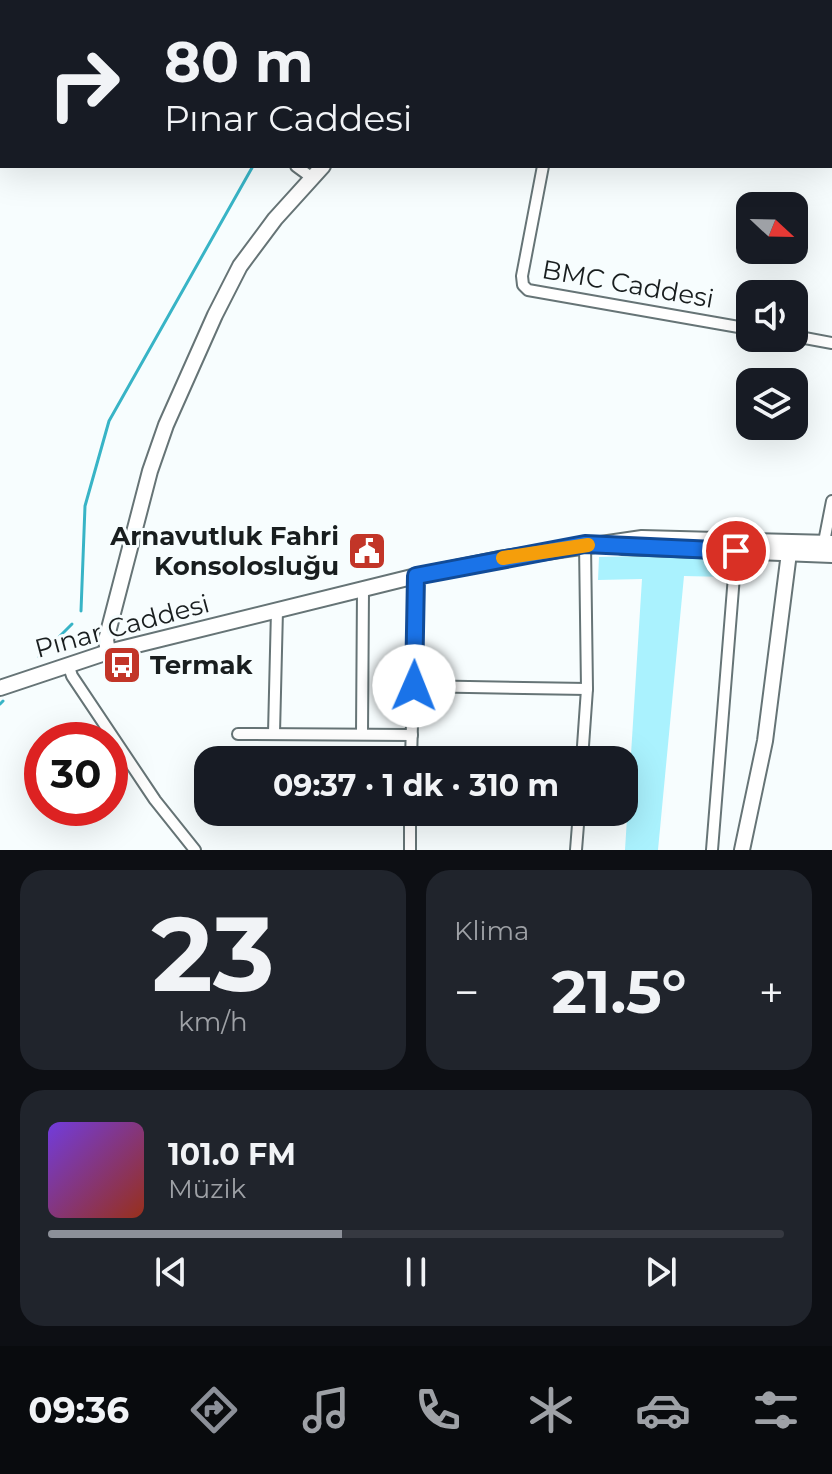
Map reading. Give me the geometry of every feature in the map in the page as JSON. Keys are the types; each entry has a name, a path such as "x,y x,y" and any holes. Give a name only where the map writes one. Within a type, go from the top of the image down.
{"main road":[{"path":"108,652 106,640 122,571 150,471 171,414 240,266 275,219 321,168"},
{"name":"Pınar Caddesi","path":"0,688 108,652 277,610 416,576 585,544 642,538 829,547"},
{"name":"Pınar Caddesi","path":"585,544 789,553 829,547"},
{"path":"742,850 765,741 789,553"}],"street":[{"path":"299,168 311,177"},
{"name":"BMC Caddesi","path":"543,168 522,276 523,285 528,290 736,327"},
{"path":"808,339 832,343"},
{"path":"829,547 832,501"},
{"path":"583,746 587,689 585,544"},
{"path":"712,850 736,551"},
{"path":"412,746 416,576"},
{"path":"362,733 363,590"},
{"path":"274,733 277,610"},
{"path":"68,664 72,676 155,800 195,850"},
{"path":"414,686 587,689"},
{"path":"238,734 412,735"},
{"path":"410,826 410,850"},
{"path":"576,850 578,826"}],"shaded area":[{"path":"729,554 727,577 684,576 658,850 625,850 627,826 638,826 638,746 632,746 642,579 598,580 599,557"}],"waterway":[{"path":"81,611 85,506 109,421 252,168"},
{"path":"39,657 72,624"},
{"path":"0,704 3,701"}],"slow traffic":[{"path":"503,558 588,545"}],"place":[{"name":"Arnavutluk Fahri Konsolosluğu","path":"367,551"},
{"name":"Termak","path":"122,665"}],"route":[{"path":"414,686 416,576 585,544 736,551"}]}
